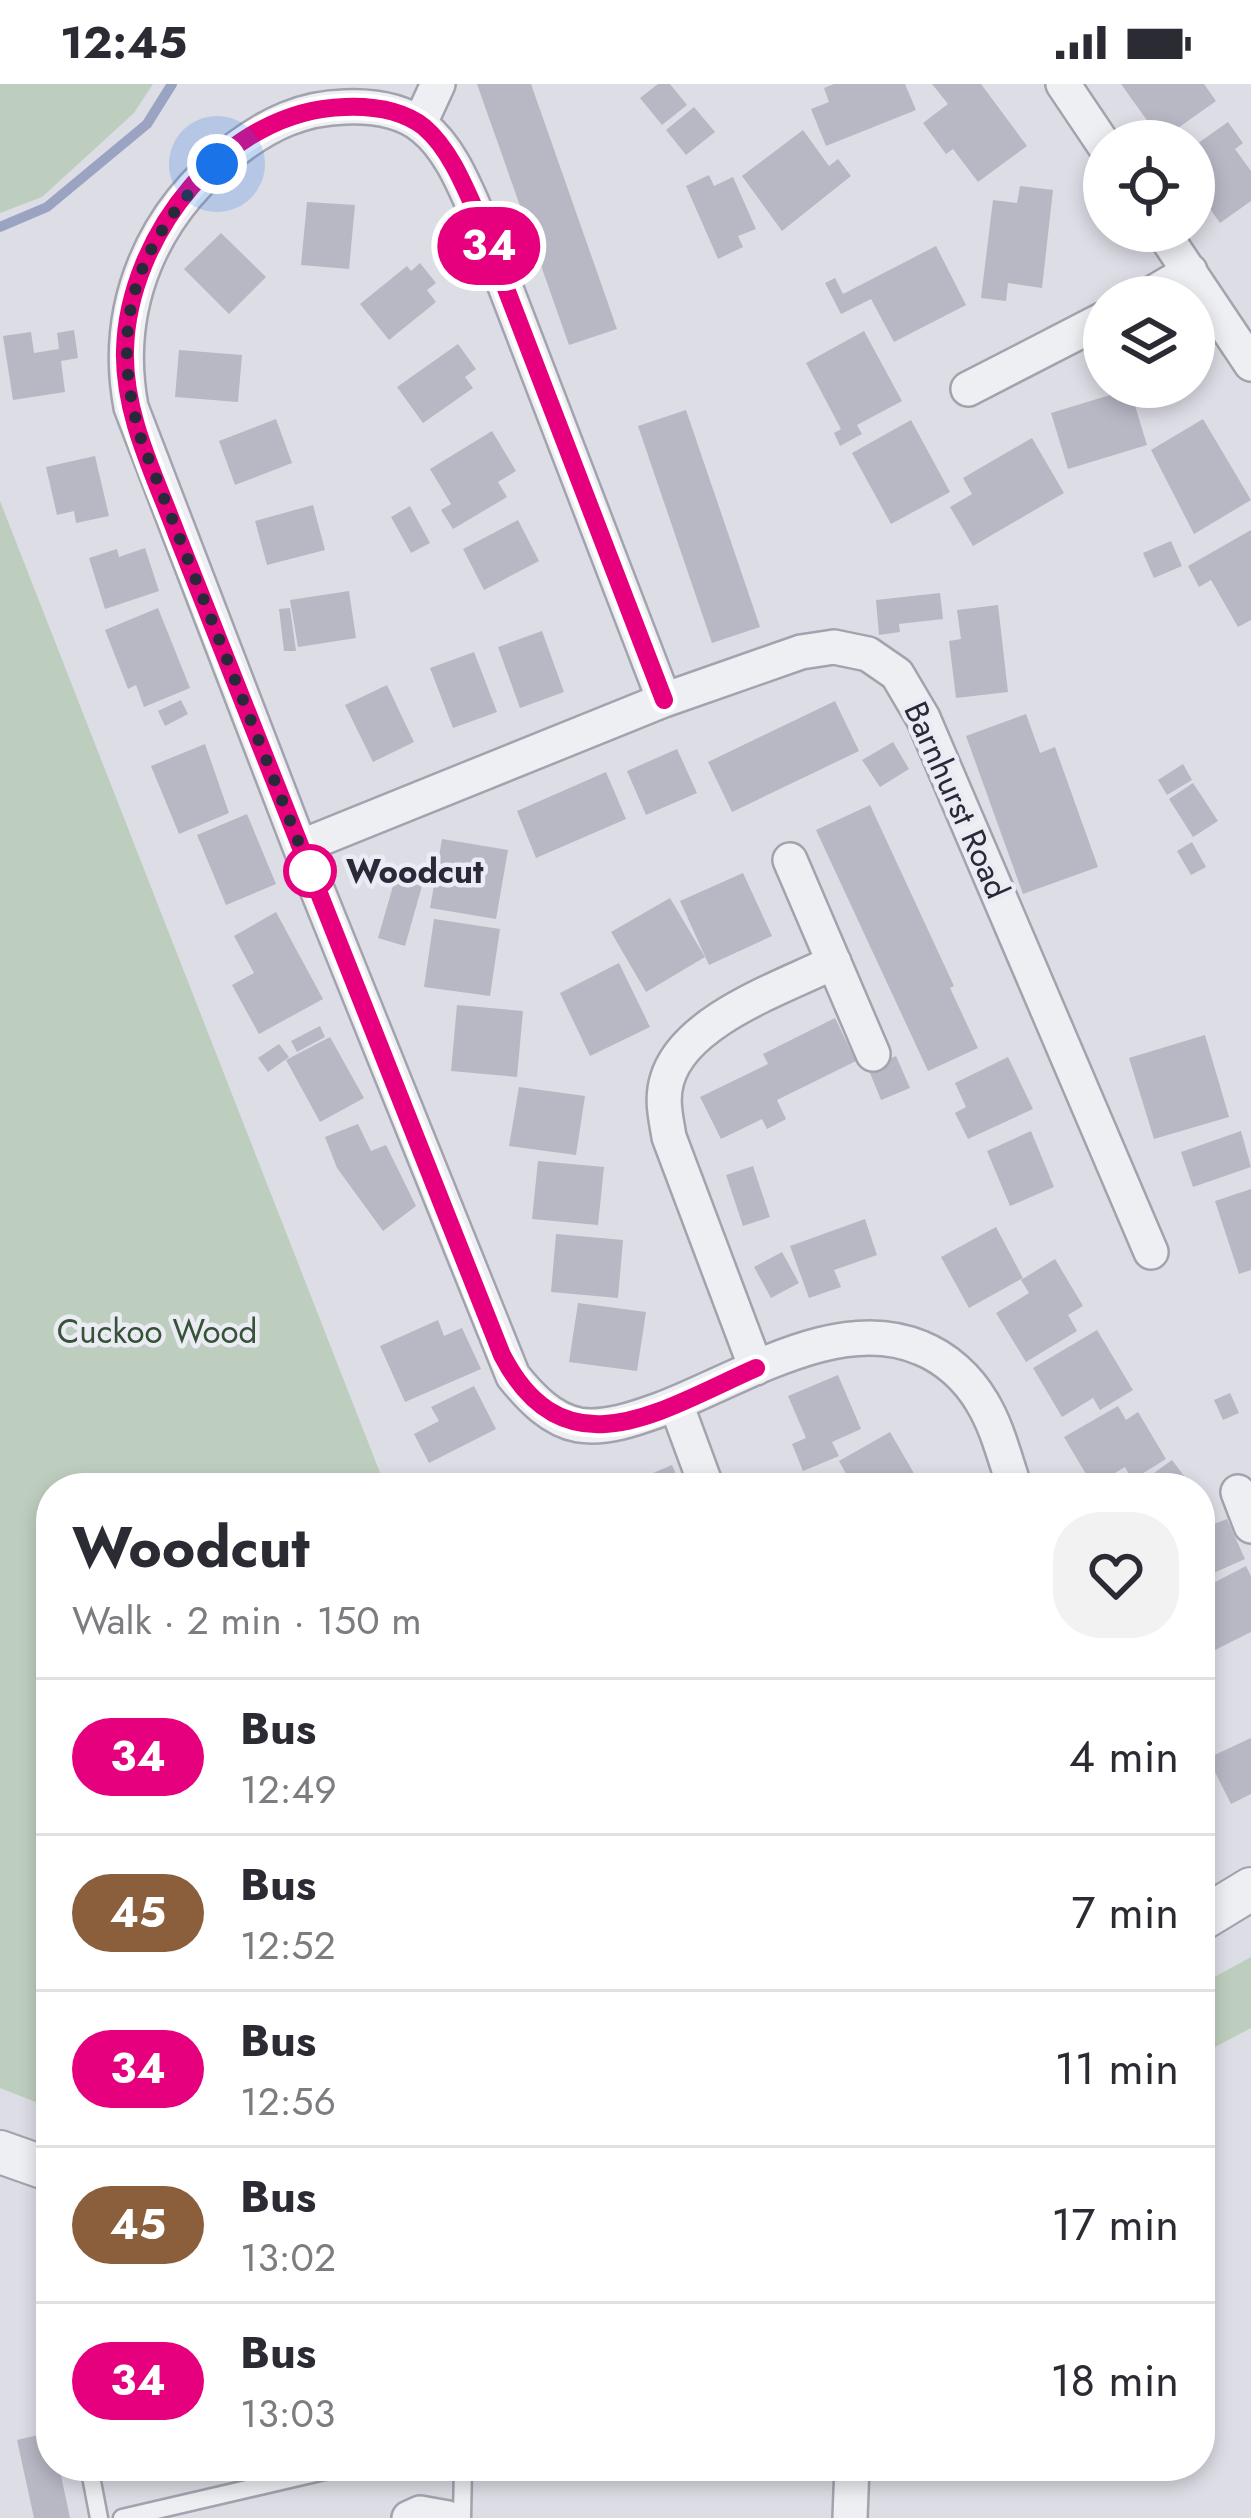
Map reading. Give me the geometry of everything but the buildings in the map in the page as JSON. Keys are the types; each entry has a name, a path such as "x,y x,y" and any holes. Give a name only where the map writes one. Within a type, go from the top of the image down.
{"street":[{"path":"419,123 438,84"},
{"path":"1063,84 1087,120"},
{"path":"664,700 473,205 448,158 419,123 366,106 317,108 256,135 217,164 166,220 139,275 128,318 126,379 142,442 513,1376 553,1414 580,1425 613,1424 676,1404 756,1368 864,1336 885,1336 928,1350 962,1376 983,1404 1009,1473"},
{"path":"1176,252 1251,364"},
{"path":"1183,276 1190,272"},
{"path":"968,389 1083,330"},
{"name":"Barnhurst Road","path":"300,847 664,700 801,652 834,647 868,654 897,674 923,718 1151,1252"},
{"path":"790,860 873,1054"},
{"path":"756,1368 670,1137 663,1106 667,1080 679,1054 716,1020 834,962"},
{"path":"676,1404 701,1473"},
{"path":"1238,1492 1251,1526"},
{"path":"1215,1911 1251,1889"},
{"path":"0,2152 36,2165"},
{"path":"850,2518 851,2481"},
{"path":"409,2518 420,2513 448,2518"}],"lane":[{"path":"92,2481 99,2518"},
{"path":"122,2518 281,2481"},
{"path":"462,2518 463,2481"}],"green space":[{"path":"0,84 153,84 134,113 42,197 0,213"},
{"name":"Cuckoo Wood","path":"0,501 380,1473 36,1473 36,2102 0,2088"},
{"path":"1251,1957 1251,2028 1215,2047 1215,1977"}],"waterway":[{"path":"0,227 47,207 147,124 172,84"}],"bus line":[{"name":"34","path":"664,700 480,221 431,134 392,111 366,106 317,108 285,118 217,164 166,220 139,275 125,351 131,407 177,535 502,1355 513,1376 538,1403 567,1421 595,1426 676,1404 756,1368"}],"place":[{"name":"Woodcut","path":"310,871"}],"route":[{"path":"217,164 185,195 150,248 128,318 126,379 142,442 318,892 310,871"}]}
